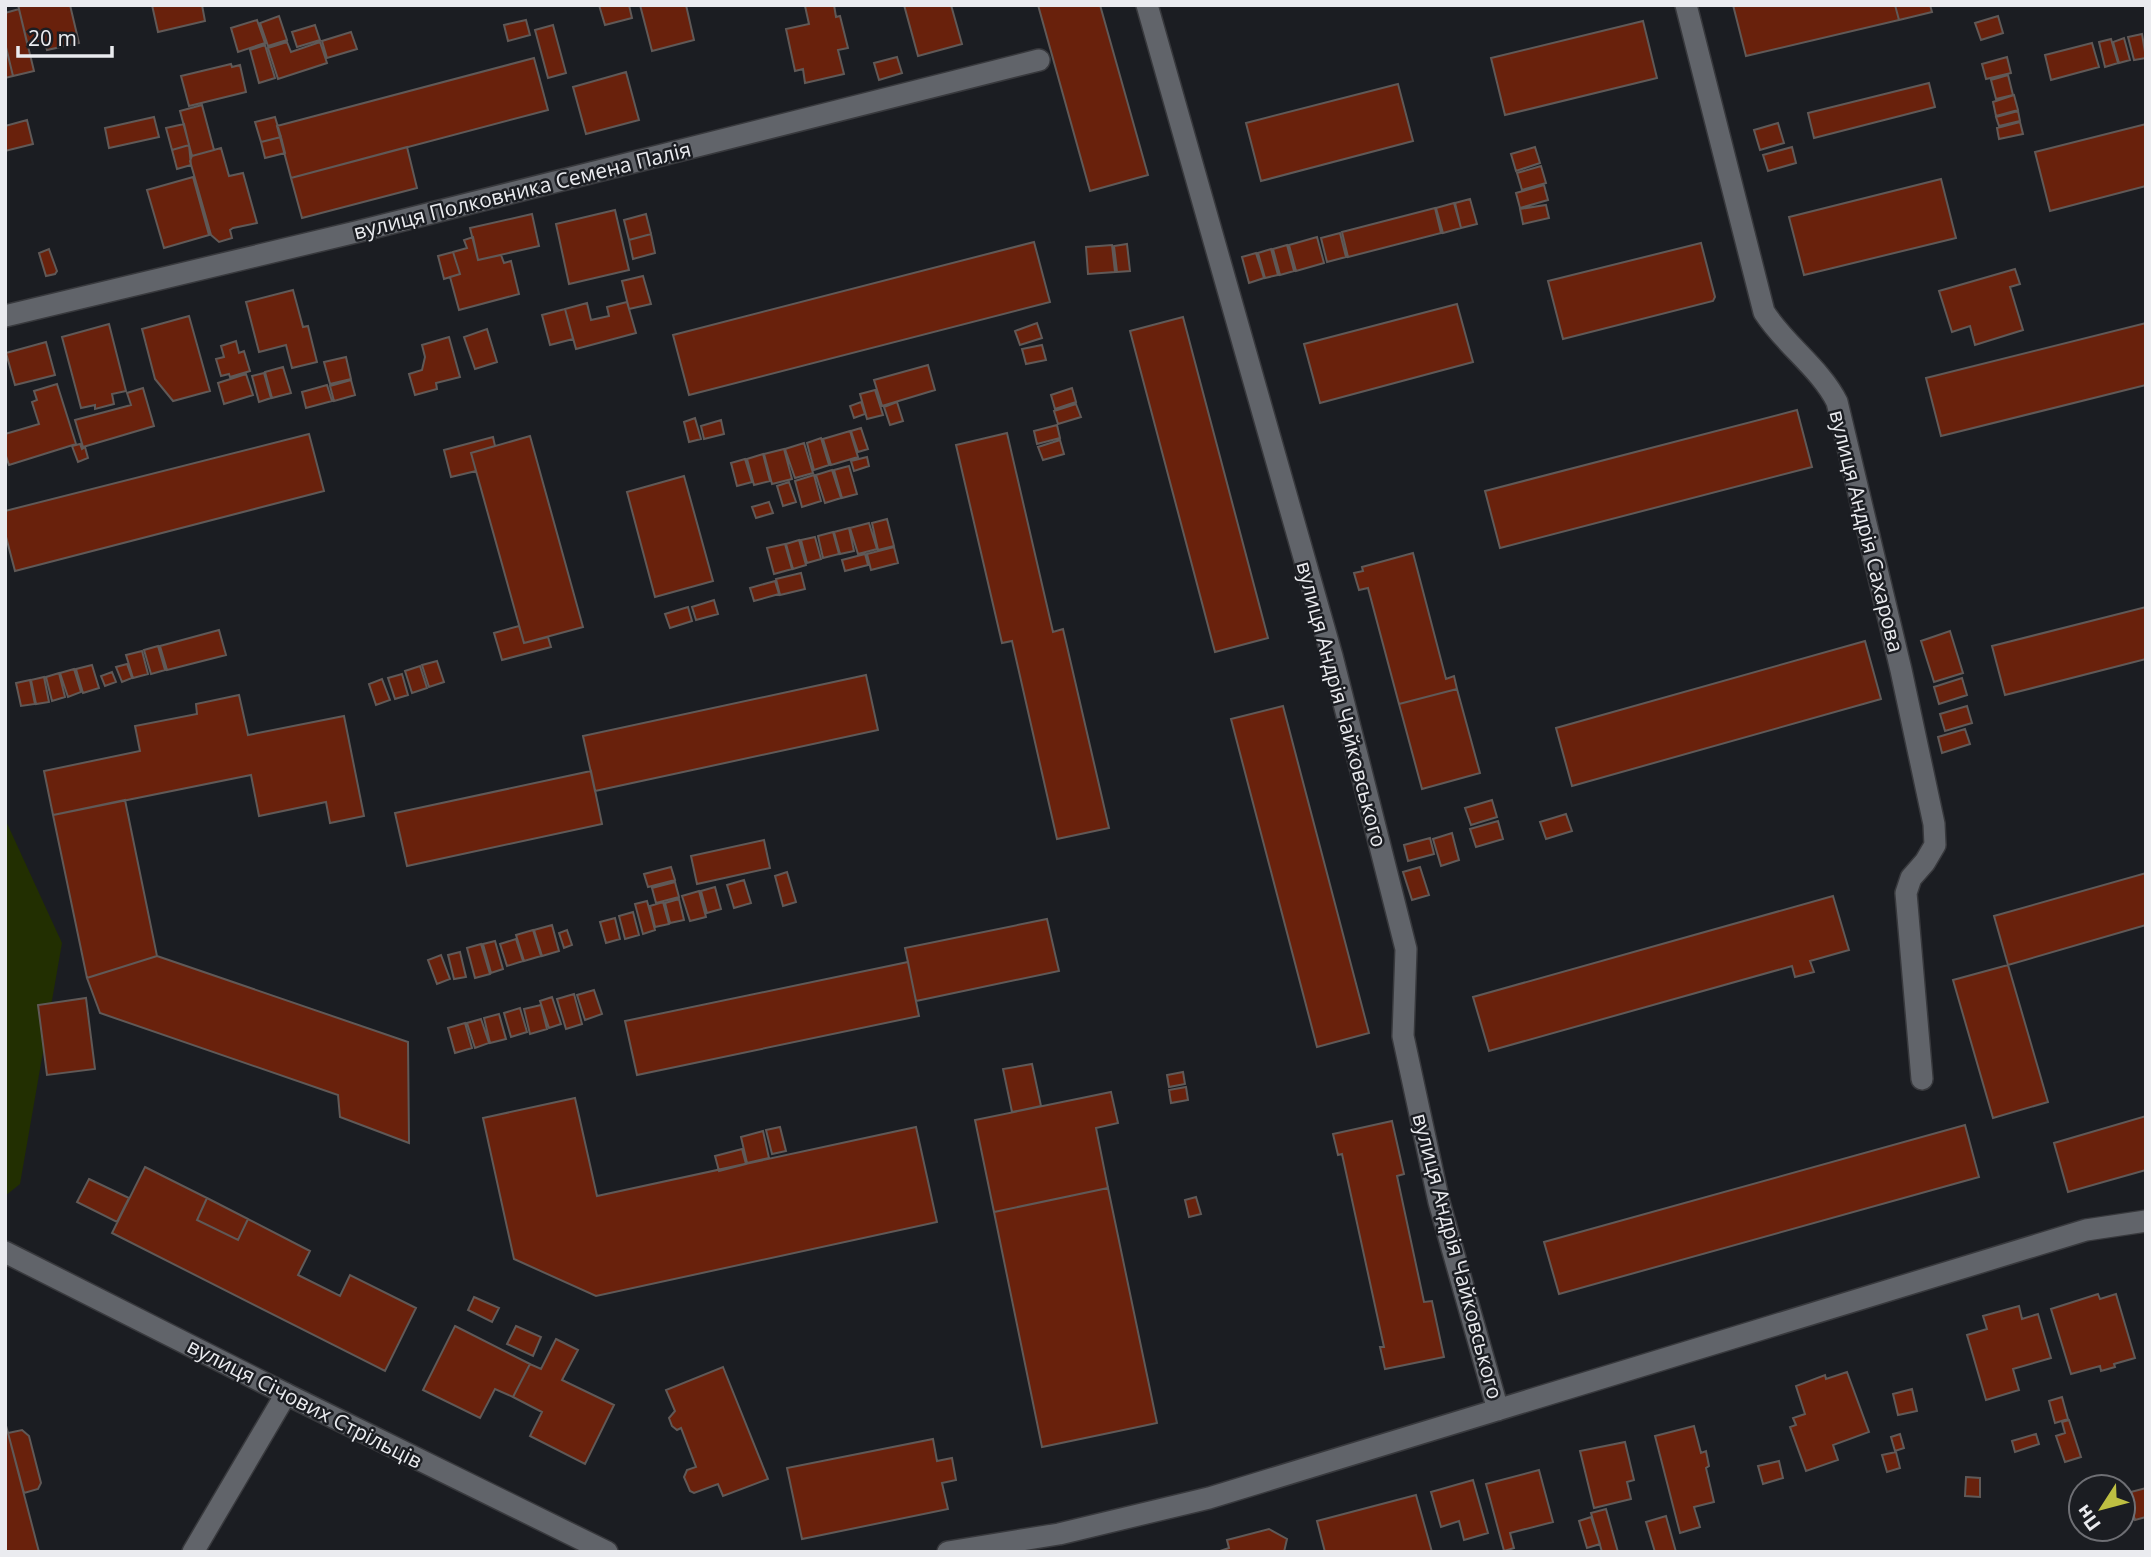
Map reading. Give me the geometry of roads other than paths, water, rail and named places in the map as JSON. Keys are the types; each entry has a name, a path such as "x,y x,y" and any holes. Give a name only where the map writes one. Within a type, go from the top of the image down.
{"street":[{"name":"вулиця Андрія Чайковського","path":"1147,5 1332,656 1406,949 1403,1036 1439,1202 1498,1410"},
{"name":"вулиця Андрія Сахарова","path":"1686,5 1764,312 1776,332 1819,376 1837,402 1901,670 1934,824 1935,845 1911,878 1906,893 1922,1079"},
{"name":"вулиця Полковника Семена Палія","path":"5,316 369,229 1039,60"},
{"name":"вулиця Андрія Чайковського","path":"948,1552 1059,1534 1209,1498 2086,1230 2146,1221"},
{"name":"вулиця Січових Стрільців","path":"5,1252 607,1552"},
{"path":"193,1552 286,1394"}]}
